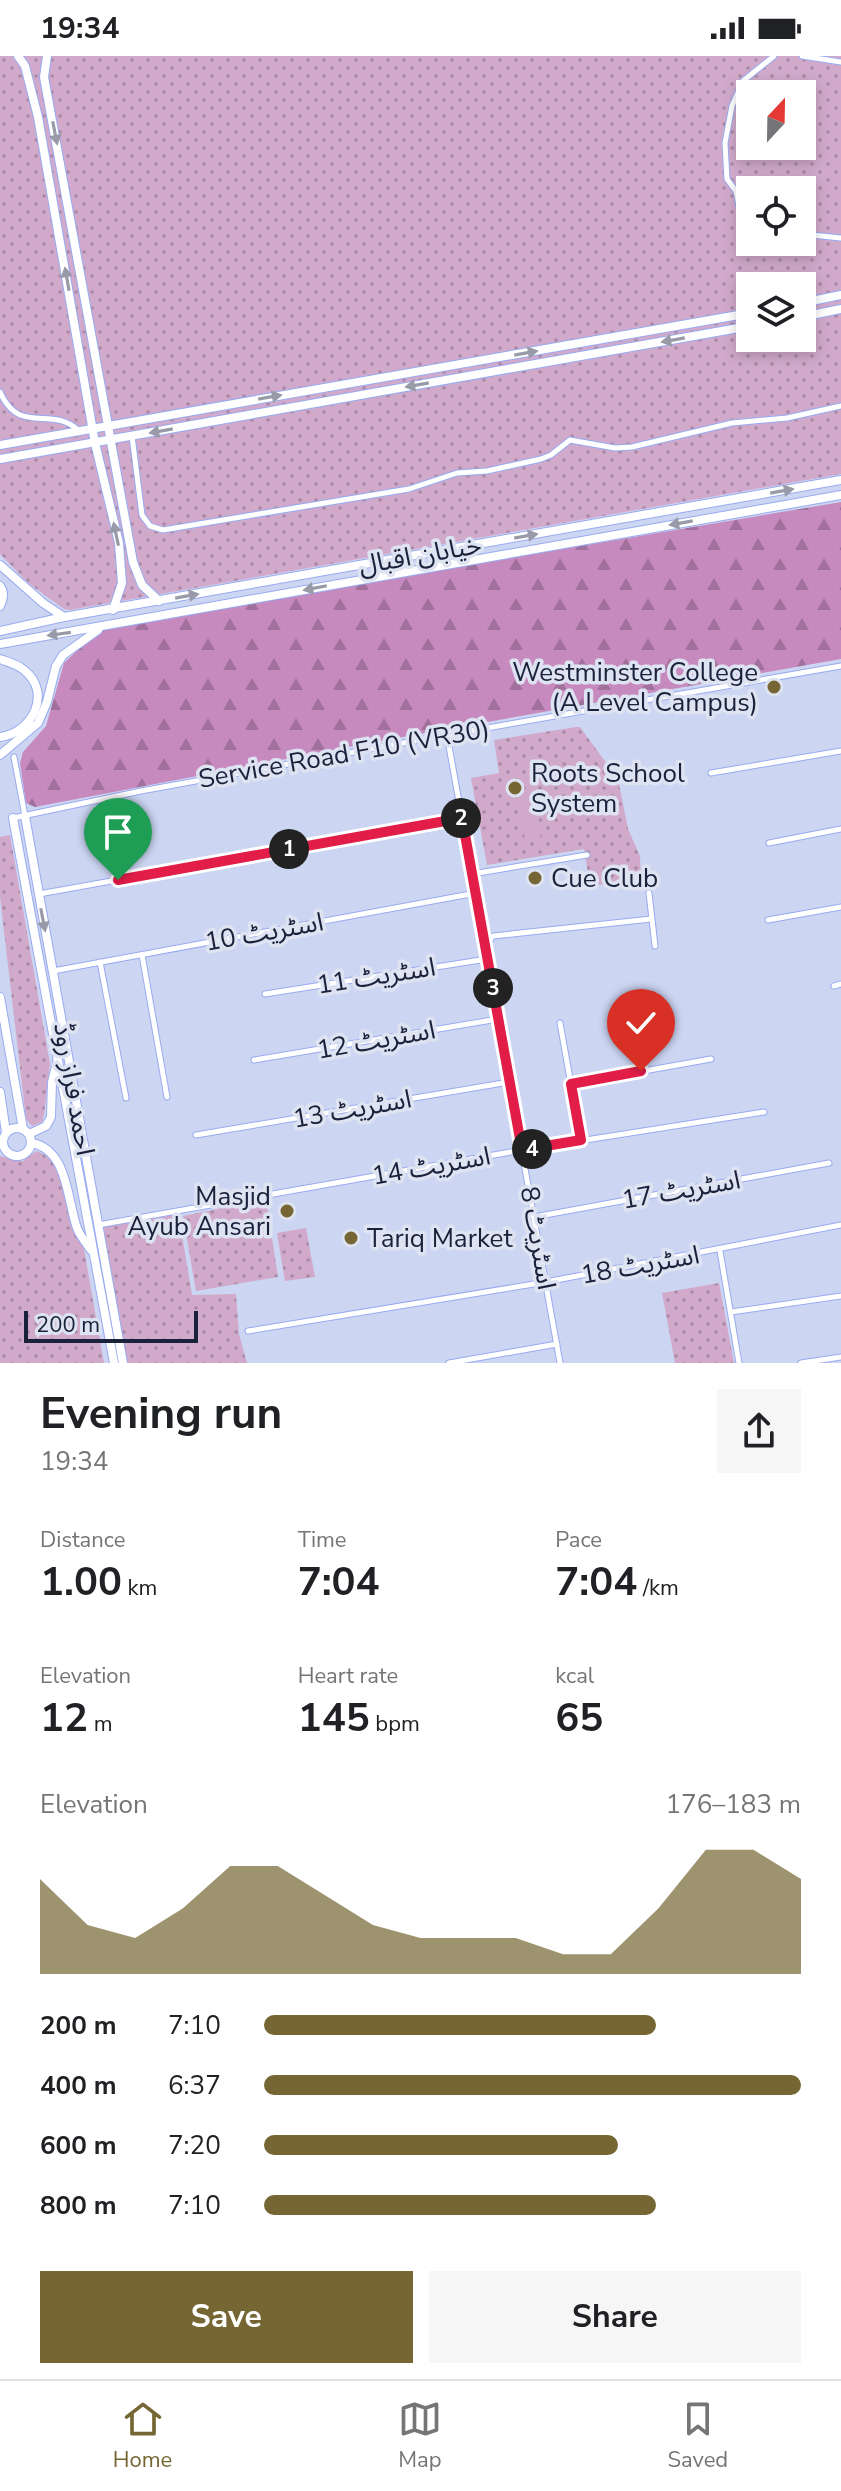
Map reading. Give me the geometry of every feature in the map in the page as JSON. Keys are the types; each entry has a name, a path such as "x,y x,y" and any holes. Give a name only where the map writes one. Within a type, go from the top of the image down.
{"main road":[{"path":"18,56 25,66 38,117 95,443 119,543 123,575 113,610"},
{"path":"47,56 44,77 136,573 142,585 159,601"},
{"path":"816,300 841,295"},
{"path":"816,314 841,309"},
{"path":"0,445 736,315"},
{"path":"0,459 736,328"},
{"name":"خیابان اقبال","path":"0,631 64,617 841,480"},
{"name":"خیابان اقبال","path":"0,644 841,495"},
{"path":"0,565 64,617"},
{"path":"0,586 3,599 0,606"},
{"path":"0,755 38,723 56,666 63,655 102,627"},
{"path":"0,659 24,670 37,687 38,699 32,719 25,727 0,737"},
{"name":"احمد فراز روڈ","path":"25,816 53,971 94,1254 114,1363"},
{"name":"احمد فراز روڈ","path":"13,818 58,1057 98,1225 123,1363"},
{"path":"0,997 28,1135 29,1151 22,1155 8,1153 3,1140 0,1092"},
{"path":"28,1135 46,1126 51,1117 52,1082 58,1057"},
{"path":"3,1140 12,1128 47,1148 65,1181 78,1232 94,1254"}],"street":[{"path":"736,191 727,179 725,143 732,106 743,81 774,56"},
{"path":"802,56 841,62"},
{"path":"816,235 841,238"},
{"path":"0,392 10,408 24,418 66,420 78,431"},
{"path":"132,436 144,521 156,530 163,530 409,489 457,473 487,471 541,459 570,440 615,448 632,447 732,423 777,420 841,406"},
{"name":"Service Road F10 (VR30)","path":"13,818 447,735 841,666"},
{"name":"اسٹریٹ 8","path":"447,735 560,1363"},
{"path":"711,773 841,751"},
{"path":"14,757 25,816"},
{"path":"38,894 462,818"},
{"path":"769,843 841,829"},
{"path":"472,874 587,855"},
{"name":"اسٹریٹ 10","path":"53,971 476,893"},
{"path":"649,893 655,946"},
{"path":"768,920 841,907"},
{"path":"486,946 493,936 651,919"},
{"path":"142,955 167,1097"},
{"name":"اسٹریٹ 11","path":"265,994 487,959"},
{"path":"100,962 126,1098"},
{"name":"اسٹریٹ 12","path":"254,1060 498,1019"},
{"path":"560,1023 581,1140"},
{"path":"571,1084 711,1059"},
{"name":"اسٹریٹ 13","path":"196,1135 509,1082"},
{"name":"اسٹریٹ 14","path":"98,1225 522,1150 764,1112"},
{"name":"اسٹریٹ 17","path":"534,1217 829,1163"},
{"name":"اسٹریٹ 18","path":"248,1331 720,1251 841,1225"},
{"path":"720,1251 739,1363"},
{"path":"731,1312 841,1296"},
{"path":"449,1363 557,1344"},
{"path":"801,1363 841,1357"}],"shaded area":[{"path":"0,56 841,56 841,474 70,610 64,609 28,583 0,554"},
{"path":"580,727 618,779 628,829 640,856 641,879 590,886 584,849 487,865 471,778 499,773 494,740"},
{"path":"535,790 541,840 525,841 519,793"},
{"path":"10,835 50,1064 42,1122 32,1126 26,1119 0,897 0,837"},
{"path":"36,1151 47,1157 62,1179 84,1249 104,1363 0,1363 0,1156 23,1161"},
{"path":"266,1199 278,1277 196,1291 183,1216"},
{"path":"178,1211 192,1295 236,1294 239,1334 247,1363 123,1363 98,1225"},
{"path":"306,1228 315,1277 285,1281 277,1233"},
{"path":"719,1283 734,1363 675,1363 662,1293"}],"green space":[{"path":"841,502 841,659 364,744 35,807 26,803 20,763 23,752 46,726 64,663 102,627"}],"place":[{"name":"Westminster College (A Level Campus)","path":"774,687"},
{"name":"Roots School System","path":"515,788"},
{"name":"Cue Club","path":"535,878"},
{"name":"Masjid Ayub Ansari","path":"287,1211"},
{"name":"Tariq Market","path":"351,1238"}],"route":[{"path":"118,880 462,818 522,1150 581,1140 571,1084 641,1071"}]}
